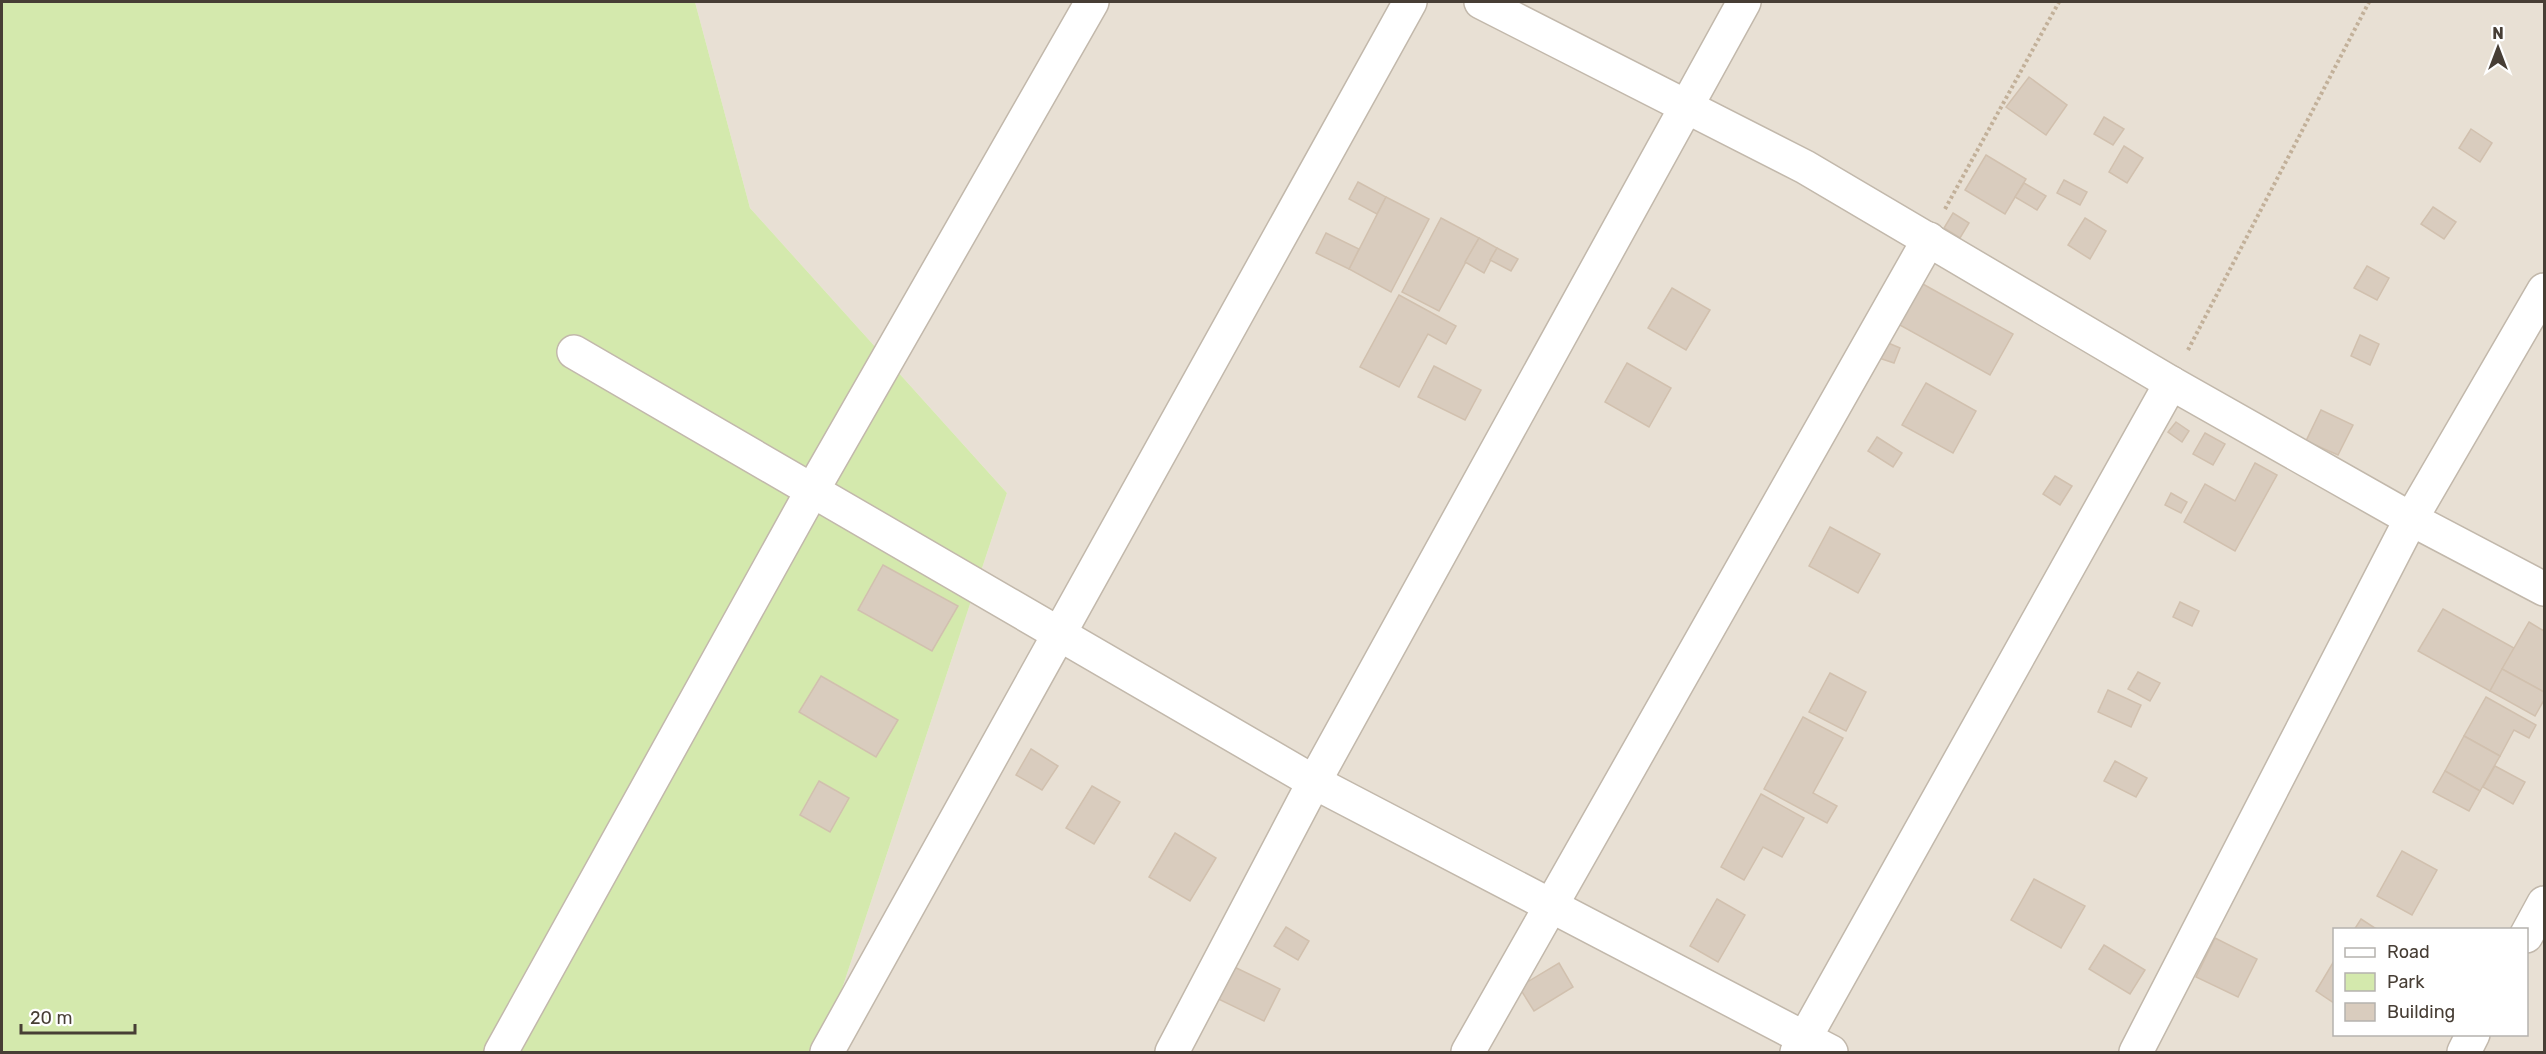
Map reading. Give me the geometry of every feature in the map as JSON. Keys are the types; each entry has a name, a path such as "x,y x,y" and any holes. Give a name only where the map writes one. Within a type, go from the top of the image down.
{"street":[{"path":"501,1053 812,491 1092,2"},
{"path":"827,1053 1410,2"},
{"path":"1481,2 1805,167 2171,383 2411,519 2544,589"},
{"path":"1172,1053 1314,782 1744,2"},
{"path":"1468,1053 1929,239"},
{"path":"2136,1053 2411,519 2544,290"},
{"path":"574,352 1314,782 1551,906 1811,1048 2171,383"},
{"path":"2528,932 2544,903"},
{"path":"2464,1053 2472,1036"}],"path":[{"path":"1929,239 2059,2"},
{"path":"2171,383 2369,2"}],"shaded area":[{"path":"695,2 2544,2 2544,1052 821,1052 1007,493 750,208"}],"green space":[{"path":"2,2 695,2 750,208 1007,493 821,1052 2,1052"}],"building":[{"path":"2029,77 2067,105 2046,135 2006,107"},
{"path":"2104,117 2124,129 2113,145 2094,134"},
{"path":"2471,129 2492,143 2480,162 2459,148"},
{"path":"2124,146 2143,158 2127,183 2109,172"},
{"path":"1986,155 2026,179 2005,214 1965,190"},
{"path":"2064,180 2087,192 2080,205 2057,193"},
{"path":"1358,182 1386,197 1377,214 1349,199"},
{"path":"2024,183 2046,196 2037,210 2015,197"},
{"path":"1386,197 1429,219 1391,292 1349,269"},
{"path":"2433,207 2456,222 2444,239 2421,224"},
{"path":"1953,213 1969,223 1960,238 1944,228"},
{"path":"1441,218 1479,238 1439,311 1402,292"},
{"path":"2085,218 2106,231 2090,259 2068,245"},
{"path":"1326,233 1359,249 1349,269 1316,253"},
{"path":"1479,238 1497,248 1484,273 1465,262"},
{"path":"1497,248 1518,259 1511,271 1490,260"},
{"path":"2367,266 2389,278 2377,300 2354,288"},
{"path":"1921,283 2013,334 1990,375 1898,324"},
{"path":"1672,288 1710,310 1686,350 1648,328"},
{"path":"1399,295 1456,326 1446,344 1428,334 1399,387 1360,367"},
{"path":"2360,335 2379,344 2370,365 2351,356"},
{"path":"1886,342 1900,348 1894,363 1879,358"},
{"path":"1627,363 1671,388 1649,427 1605,402"},
{"path":"1434,366 1481,390 1465,420 1418,397"},
{"path":"1926,383 1976,411 1953,453 1902,425"},
{"path":"2321,410 2353,425 2338,455 2306,441"},
{"path":"2176,422 2189,431 2182,442 2168,432"},
{"path":"2205,433 2225,444 2213,465 2193,454"},
{"path":"1877,437 1902,453 1893,467 1868,451"},
{"path":"2255,463 2277,475 2235,551 2184,522 2205,484 2235,501"},
{"path":"2055,476 2072,486 2060,505 2043,494"},
{"path":"2171,493 2187,502 2181,513 2165,505"},
{"path":"1830,527 1880,554 1858,593 1809,566"},
{"path":"883,565 958,606 932,651 858,610"},
{"path":"2180,602 2199,611 2192,626 2173,617"},
{"path":"2443,609 2514,648 2490,691 2418,651"},
{"path":"2529,622 2544,631 2544,692 2502,669"},
{"path":"2502,669 2544,692 2544,700 2535,716 2490,691"},
{"path":"2138,672 2160,683 2150,701 2128,689"},
{"path":"1830,673 1866,692 1846,731 1809,712"},
{"path":"821,676 898,720 876,757 799,712"},
{"path":"2108,690 2141,705 2131,727 2098,712"},
{"path":"2486,697 2536,725 2529,738 2514,730 2500,756 2464,736"},
{"path":"1803,717 1843,738 1813,793 1837,806 1827,823 1764,789"},
{"path":"2464,736 2500,756 2480,791 2445,771"},
{"path":"1031,749 1058,766 1042,790 1016,775"},
{"path":"2115,761 2147,778 2136,797 2104,781"},
{"path":"2495,766 2525,782 2513,804 2483,787"},
{"path":"2445,771 2480,791 2469,811 2433,792"},
{"path":"819,781 849,798 830,832 800,815"},
{"path":"1092,786 1120,802 1094,844 1066,828"},
{"path":"1761,794 1804,818 1782,857 1763,847 1744,880 1721,867"},
{"path":"1175,833 1216,858 1190,901 1149,877"},
{"path":"2402,851 2437,870 2412,915 2377,896"},
{"path":"2034,879 2085,906 2061,948 2011,920"},
{"path":"1717,899 1745,915 1718,962 1690,946"},
{"path":"2361,919 2375,928 2355,928"},
{"path":"1286,927 1309,941 1298,960 1274,946"},
{"path":"2215,938 2257,959 2238,997 2196,977"},
{"path":"2104,945 2145,970 2130,994 2089,969"},
{"path":"1226,963 1280,989 1264,1021 1210,995"},
{"path":"1559,963 1573,987 1534,1011 1519,987"},
{"path":"2333,963 2333,1002 2316,991"}]}
